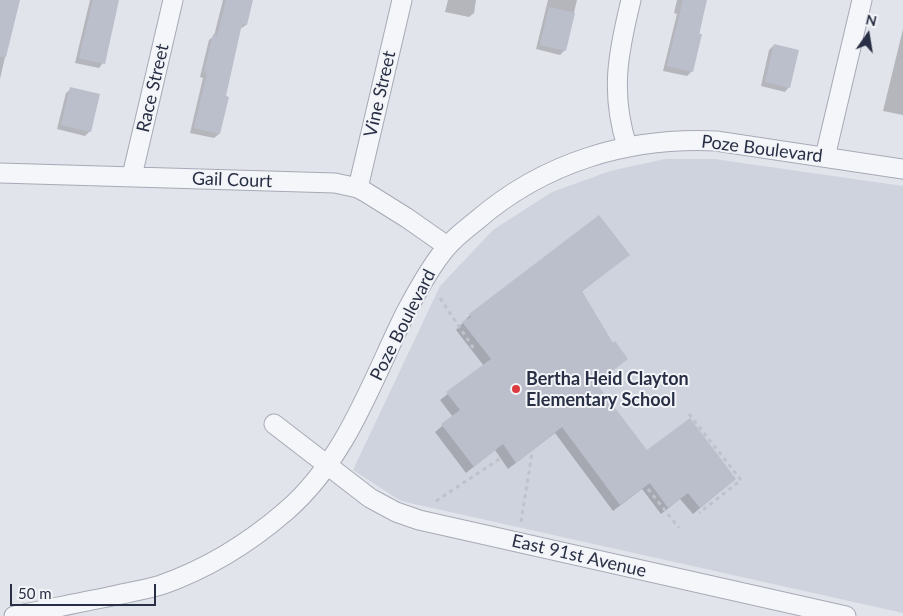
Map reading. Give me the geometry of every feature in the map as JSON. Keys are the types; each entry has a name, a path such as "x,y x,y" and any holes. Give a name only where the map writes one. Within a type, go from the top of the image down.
{"street":[{"name":"Race Street","path":"132,176 173,0"},
{"name":"Vine Street","path":"358,188 402,0"},
{"path":"627,146 618,103 617,72 620,45 631,0"},
{"path":"825,157 862,0"},
{"name":"Poze Boulevard","path":"14,616 149,588 203,567 232,552 287,510 327,465 350,430 406,314 432,266 447,246 508,196 538,177 598,153 627,146 688,140 716,141 903,169"},
{"name":"Gail Court","path":"0,173 335,183 358,188 407,218 447,246"},
{"name":"East 91st Avenue","path":"274,424 370,498 396,512 419,520 846,616"}],"path":[{"path":"440,298 474,349"},
{"path":"689,414 741,480 699,513"},
{"path":"521,522 532,453"},
{"path":"436,501 501,458"},
{"path":"648,489 679,528"}],"shaded area":[{"path":"665,159 714,159 903,186 903,613 401,501 353,470 440,286 493,230 552,192 610,171"}],"building":[{"path":"0,0 20,0 6,57 0,57"},
{"path":"93,0 119,0 105,64 79,58"},
{"path":"226,0 253,0 247,25 242,24 226,96 229,97 220,134 194,128 207,73 204,72 213,34 217,36"},
{"path":"683,0 707,0 699,34 702,34 693,72 667,66"},
{"path":"549,7 575,13 566,51 540,45"},
{"path":"774,44 799,50 790,88 765,82"},
{"path":"70,87 100,94 91,132 61,125"},
{"path":"599,215 630,255 582,291 613,343 615,341 628,359 596,383 647,450 690,418 736,479 700,508 688,493 668,508 650,483 620,505 562,427 516,463 503,444 474,467 441,424 460,410 446,392 491,359 462,322 471,317 469,314"}],"place":[{"name":"Bertha Heid Clayton Elementary School","path":"516,389"}]}
